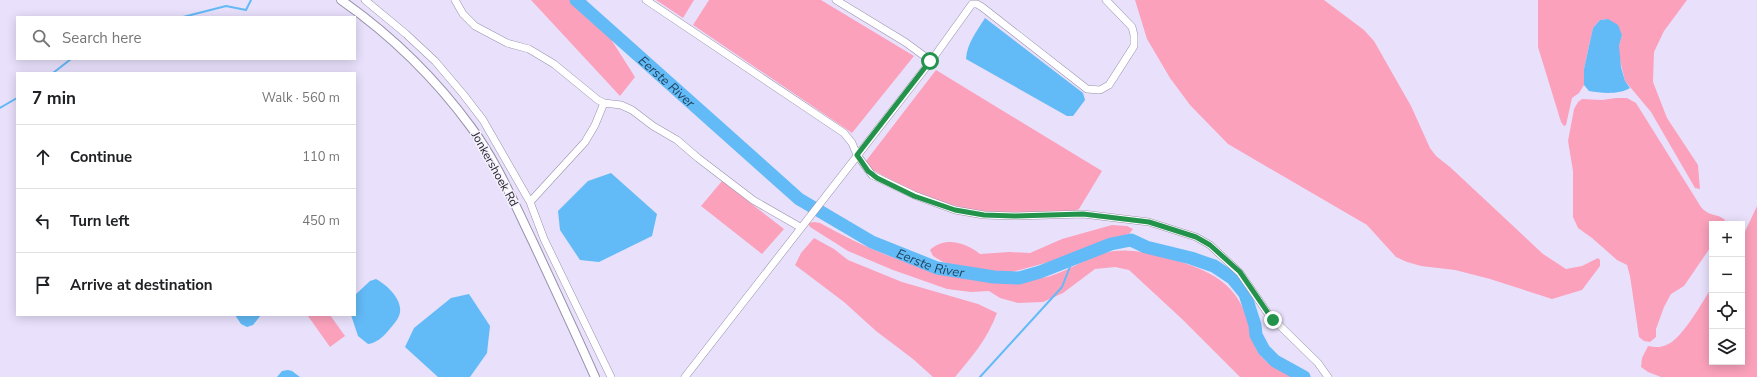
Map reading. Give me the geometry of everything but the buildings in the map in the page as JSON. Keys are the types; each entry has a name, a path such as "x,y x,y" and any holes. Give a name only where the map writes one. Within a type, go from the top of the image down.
{"street":[{"name":"Jonkershoek Rd","path":"341,0 374,25 419,65 444,92 472,128 497,167 595,377"},
{"path":"365,0 406,34 435,61 483,120 530,202 544,238 611,377"},
{"path":"454,0 475,26 507,43 529,49 554,64 598,100 604,103 621,104 632,110 653,126 677,140 753,200 800,227"},
{"path":"646,0 844,133 852,143 857,155 868,171 877,178 914,196 955,210 984,215 1014,216 1083,214 1149,222 1196,237 1210,245 1240,272 1269,315 1318,362 1328,377"},
{"path":"836,0 905,42 930,61"},
{"path":"685,377 930,61 970,2 982,7 1087,89 1096,91 1109,85 1132,51 1135,40 1132,27 1106,0"},
{"path":"530,202 585,142 595,125 604,103"}],"shaded area":[{"path":"531,0 586,0 635,77 620,96"},
{"path":"656,0 694,0 683,18"},
{"path":"709,0 821,0 914,56 852,133 693,25"},
{"path":"1135,0 1324,0 1364,30 1374,41 1411,106 1430,148 1436,156 1450,167 1543,254 1566,269 1582,266 1598,258 1600,260 1600,266 1582,290 1552,299 1490,279 1455,270 1421,266 1396,257 1367,225 1228,144 1190,105 1170,78 1147,39"},
{"path":"1538,0 1687,0 1664,31 1654,52 1653,82 1667,118 1698,165 1700,189 1695,188 1651,112 1625,81 1619,56 1619,46 1622,35 1608,19 1600,20 1593,28 1584,69 1584,85 1579,93 1572,98 1566,125 1564,126 1561,122 1538,47"},
{"path":"936,70 1102,171 1079,209 1075,211 1016,213 981,211 951,205 922,195 868,167 866,161"},
{"path":"1627,98 1636,103 1701,207 1708,213 1725,220 1709,221 1709,249 1684,286 1671,294 1664,307 1656,329 1656,337 1650,342 1644,341 1639,337 1627,265 1617,260 1578,228 1573,217 1573,171 1568,141 1574,109 1578,102 1582,99 1602,100"},
{"path":"722,181 784,229 762,254 701,206"},
{"path":"1757,206 1757,377 1661,377 1648,372 1641,367 1642,358 1648,346 1664,346 1672,342 1685,329 1709,292 1709,365 1745,365 1745,232"},
{"path":"808,223 820,223 846,237 900,260 927,269 984,279 1013,280 1042,278 1058,273 1104,253 1124,250 1143,252 1181,262 1214,276 1231,290 1243,309 1254,343 1260,355 1271,365 1293,377 1240,377 1182,319 1129,270 1115,267 1095,269 1063,293 1043,302 1018,303 1000,298 989,291 971,292 947,289 893,270 848,251 810,227"},
{"path":"1112,225 1127,226 1133,229 1129,234 1056,260 1012,272 971,270 943,262 933,256 930,250 942,243 955,242 968,246 980,254 1009,252 1030,253 1062,239"},
{"path":"814,238 834,249 848,260 902,282 978,304 997,313 989,331 973,355 955,377 933,377 913,359 876,331 844,302 795,265 801,253"},
{"path":"308,316 331,316 345,336 330,347"}],"water":[{"path":"985,18 1083,93 1085,100 1073,116 1067,116 966,59 970,42"},
{"path":"1608,19 1618,25 1622,35 1619,46 1621,67 1625,81 1630,88 1615,93 1589,91 1584,85 1584,69 1593,28 1600,20"},
{"path":"611,173 657,214 652,236 599,262 580,260 560,230 558,211 588,181"},
{"path":"376,279 390,289 397,299 400,310 397,320 386,333 377,341 368,344 358,336 351,316 356,316 356,294 370,281"},
{"path":"469,294 490,326 487,353 470,377 438,377 405,347 414,328 451,298"},
{"path":"236,316 260,316 253,325 247,327 241,324"},
{"path":"288,370 300,377 277,377 282,371"}],"waterway":[{"path":"187,16 226,6 246,10 251,0"},
{"name":"Eerste River","path":"576,0 799,199 872,242 937,268 994,277 1019,278 1040,272 1111,244 1131,240 1146,247 1191,258 1214,266 1232,278 1245,294 1255,325 1256,335 1264,350 1275,361 1304,377"},
{"path":"54,72 70,60"},
{"path":"0,108 16,99"},
{"path":"980,377 1062,287 1073,259"}],"route":[{"path":"930,61 857,155 872,175 914,196 955,210 984,215 1014,216 1067,216 1083,214 1149,222 1196,237 1210,245 1240,272 1273,320"}]}
